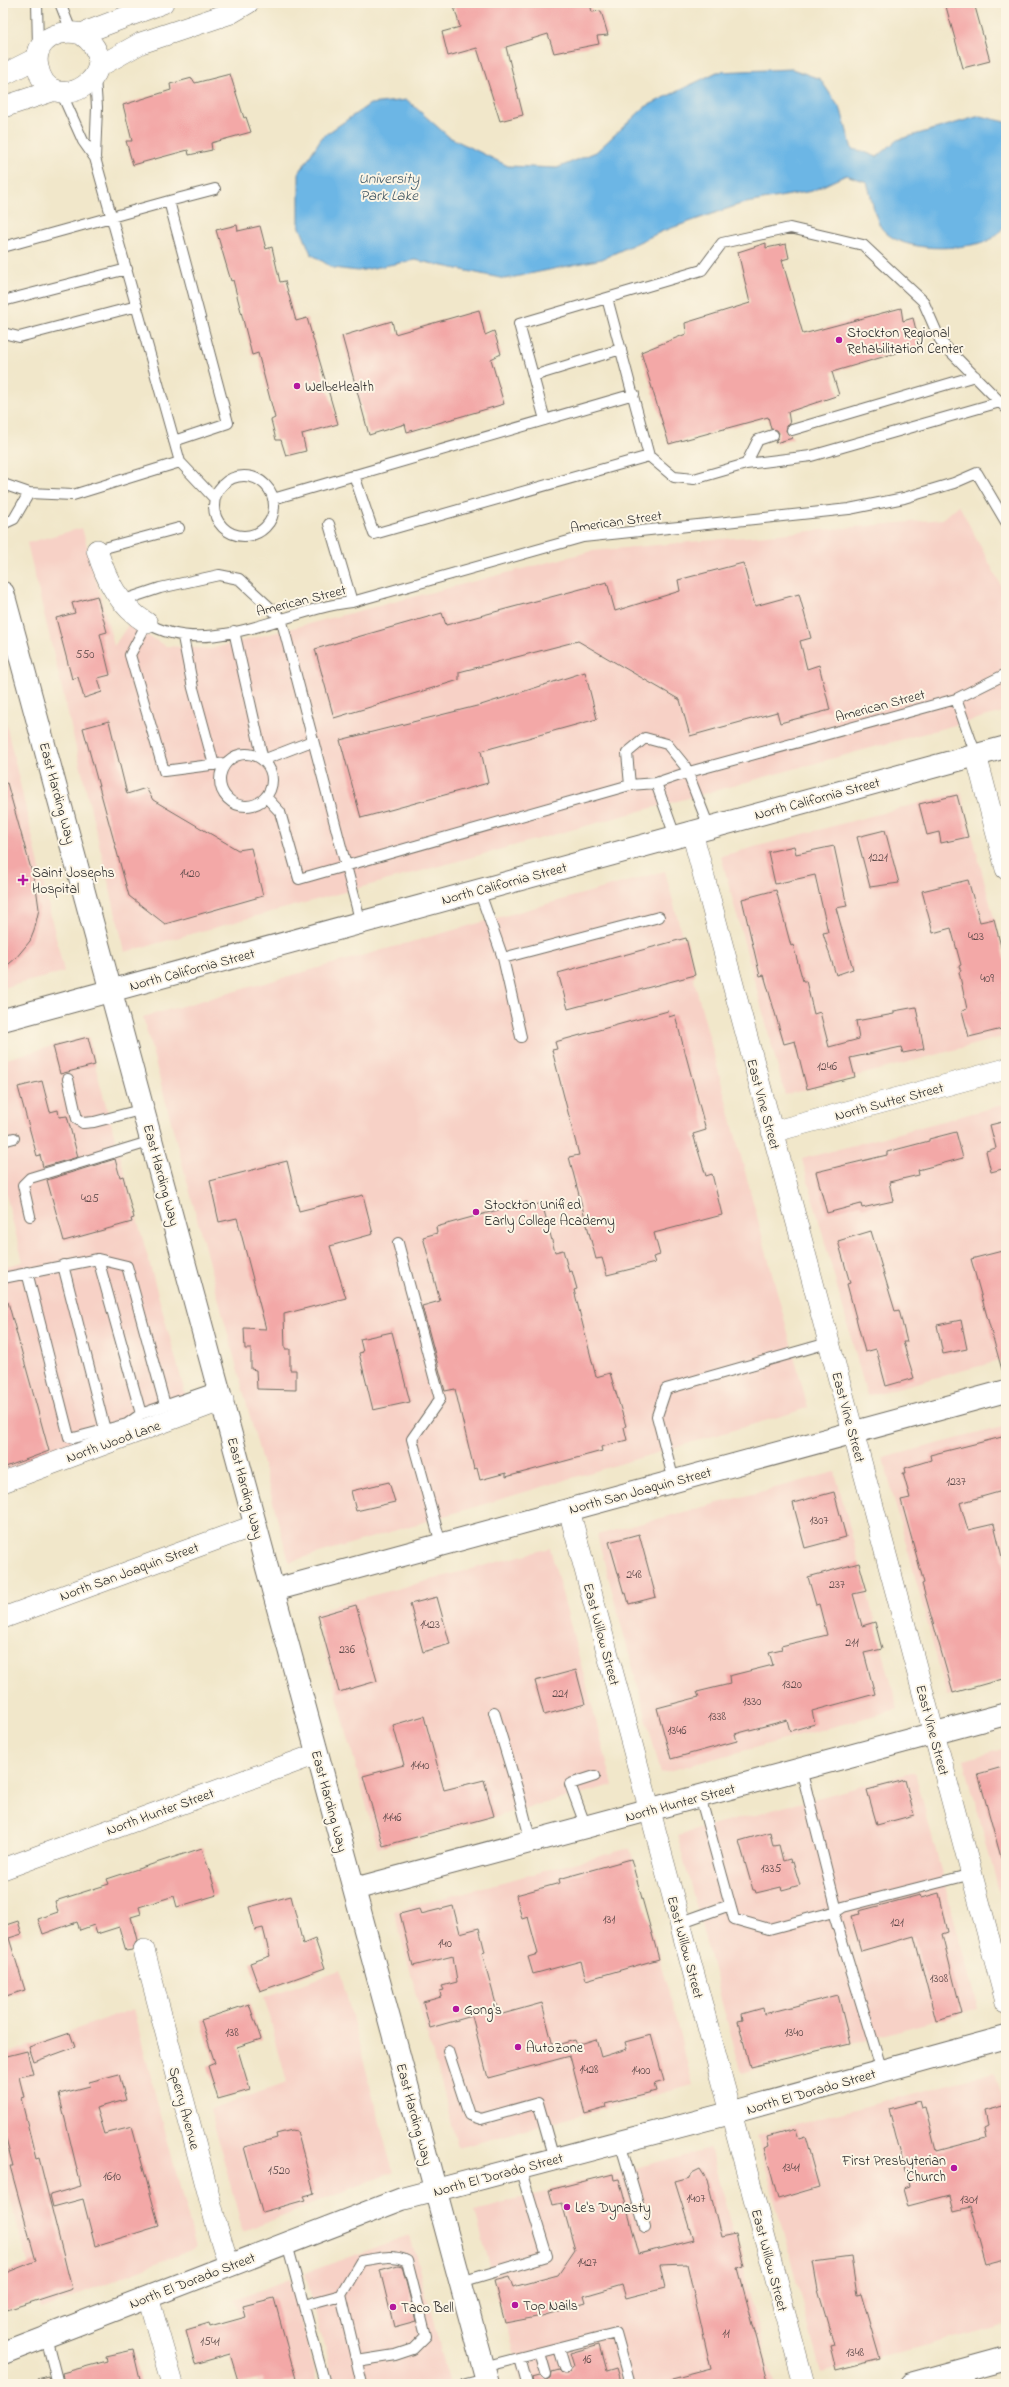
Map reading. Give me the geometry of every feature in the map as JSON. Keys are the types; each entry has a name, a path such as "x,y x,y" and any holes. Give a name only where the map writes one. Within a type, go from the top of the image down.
{"street":[{"path":"3,75 38,55 51,36 61,32 76,32 163,3"},
{"path":"3,107 58,91 80,90 96,72 141,43 231,14 248,3"},
{"path":"76,32 95,48 96,72"},
{"path":"38,55 39,72 44,82 58,91"},
{"path":"97,550 110,585 121,601 147,623"},
{"name":"East Harding Way","path":"3,593 461,2282 481,2379"},
{"name":"North California Street","path":"3,1020 1006,747"},
{"path":"976,755 1006,869"},
{"name":"East Vine Street","path":"692,832 1006,2002"},
{"name":"North Sutter Street","path":"772,1132 1006,1069"},
{"name":"North San Joaquin Street","path":"274,1590 1006,1391"},
{"name":"North Wood Lane","path":"3,1482 221,1394"},
{"name":"East Willow Street","path":"569,1510 804,2384"},
{"name":"North San Joaquin Street","path":"3,1618 256,1524"},
{"name":"North Hunter Street","path":"354,1889 1006,1714"},
{"name":"North Hunter Street","path":"3,1869 317,1754"},
{"name":"Sperry Avenue","path":"144,1950 217,2227 229,2266"},
{"name":"North El Dorado Street","path":"3,2353 402,2199 730,2113 1006,2037"},
{"path":"148,2297 173,2384"},
{"path":"911,2384 966,2377 1006,2358"}],"lane":[{"path":"37,3 38,55"},
{"path":"60,3 76,32"},
{"path":"96,72 97,107 95,158 180,462 214,498"},
{"path":"58,91 83,141 95,158"},
{"path":"3,247 215,189"},
{"path":"169,201 228,423 174,441"},
{"path":"545,420 519,324 607,298 702,270 722,243 790,228 863,245 923,301 941,342 1003,405 811,456 746,464 694,479 674,477 649,456 634,394 607,298"},
{"path":"3,301 127,269"},
{"path":"3,334 19,337 137,306"},
{"path":"533,376 621,349"},
{"path":"792,430 975,376"},
{"path":"273,499 634,394"},
{"path":"746,464 758,440 773,435"},
{"path":"354,475 374,534 649,456"},
{"path":"3,484 29,493 73,495 180,462"},
{"name":"American Street","path":"147,623 170,634 201,638 234,631 331,604 352,602 583,537 849,509 904,498 954,483 977,473 1006,522"},
{"path":"243,475 262,482 269,489 273,499 274,509 269,523 258,534 248,537 228,533 220,526 215,518 214,498 225,482 243,475"},
{"path":"3,524 14,519 29,493"},
{"path":"329,524 352,602"},
{"path":"97,550 180,528"},
{"path":"121,601 160,588 219,575 238,579 281,618 344,867 361,922"},
{"path":"147,623 130,655 164,771 226,763"},
{"path":"234,631 263,760"},
{"path":"183,636 193,688 214,765"},
{"name":"American Street","path":"266,797 280,812 299,879 344,867 429,840 630,785 656,783 689,772 956,699 1006,674"},
{"path":"956,699 976,755"},
{"path":"630,785 627,753 645,738 667,744 689,772 692,832"},
{"path":"263,760 312,740"},
{"path":"248,753 263,760 269,766 272,782 266,797 251,806 242,806 226,797 220,780 221,771 232,757 248,753"},
{"path":"656,783 692,832"},
{"path":"478,890 503,958 521,1037"},
{"path":"503,958 659,917"},
{"path":"68,1079 77,1119 83,1123 94,1122 144,1109"},
{"path":"3,1141 14,1138"},
{"path":"30,1216 23,1185 30,1178 152,1141"},
{"path":"398,1243 440,1399 412,1439 441,1544"},
{"path":"3,1278 98,1259 127,1266 165,1404"},
{"path":"98,1259 141,1414"},
{"path":"63,1265 105,1430"},
{"path":"27,1272 69,1437 74,1438 127,1424 141,1414 165,1404 221,1394"},
{"path":"674,1481 657,1416 666,1389 828,1343"},
{"path":"494,1712 518,1791 531,1842"},
{"path":"801,1769 837,1911 835,1918 882,2071"},
{"path":"586,1827 570,1784 595,1776"},
{"path":"700,1796 734,1919 769,1929 837,1911 843,1907 972,1874"},
{"path":"679,1923 730,1906"},
{"path":"448,2051 469,2114 481,2119 538,2102 554,2159"},
{"path":"620,2142 645,2226"},
{"path":"461,2282 547,2256 520,2168"},
{"path":"287,2244 325,2384"},
{"path":"357,2362 395,2355 413,2349 426,2336 407,2261 389,2257 361,2261 341,2295 362,2384"},
{"path":"304,2305 341,2295"},
{"path":"481,2379 520,2358 616,2333 630,2384"},
{"path":"46,2337 58,2384"},
{"path":"559,2348 565,2368"},
{"path":"540,2353 546,2374"},
{"path":"520,2358 528,2384"}],"shaded area":[{"path":"959,505 1006,595 1006,711 125,952 27,543 82,528 114,646 128,625 166,646 211,649 592,551 943,519"},
{"name":"Saint Josephs Hospital","path":"3,711 64,972 3,988"},
{"path":"961,792 1006,964 1006,1036 785,1095 721,856"},
{"name":"Stockton Unified Early College Academy","path":"665,871 808,1408 289,1562 143,1017"},
{"path":"87,1036 187,1400 87,1446 3,1474 3,1267 23,1262 3,1183 3,1060"},
{"path":"1006,1104 1006,1359 867,1396 802,1159"},
{"path":"1006,1426 1006,1680 947,1696 883,1458"},
{"path":"835,1472 898,1709 661,1773 597,1535"},
{"path":"550,1548 613,1785 378,1848 314,1611"},
{"path":"1006,1748 1006,1918 964,1760"},
{"path":"915,1772 978,2009 741,2073 677,1835"},
{"path":"630,1848 693,2085 458,2148 394,1911"},
{"path":"340,1971 393,2172 243,2232 210,2109 287,2083 264,1997"},
{"path":"133,2009 196,2248 41,2309 3,2173 3,2055"},
{"path":"995,2072 1006,2114 1006,2324 821,2373 757,2135"},
{"path":"710,2148 774,2384 522,2384 475,2211"},
{"path":"410,2235 450,2384 334,2384 305,2273"},
{"path":"290,2279 318,2384 258,2384 235,2299"}],"water":[{"name":"University Park Lake","path":"792,69 820,79 841,110 852,149 877,157 897,140 980,116 1006,122 1006,225 992,238 976,244 949,248 934,248 905,243 893,238 881,227 878,222 867,182 846,175 812,191 741,204 663,231 602,259 505,279 415,260 358,271 333,268 311,254 299,225 299,173 322,137 370,104 407,100 449,137 508,166 557,168 596,152 645,107 717,72"}],"building":[{"path":"453,3 590,3 592,12 601,11 608,35 597,36 599,44 554,53 548,34 506,47 523,115 500,121 477,48 448,56 442,32 460,27"},
{"path":"945,3 974,3 990,61 963,68"},
{"path":"230,74 244,118 246,117 251,132 211,143 212,150 189,155 188,150 133,165 126,141 132,141 123,105 171,90 170,84 192,78 195,83"},
{"path":"237,225 238,231 260,226 266,249 272,247 280,282 285,281 296,321 307,318 338,424 302,434 306,451 286,456 281,440 276,440 271,420 275,418 258,353 252,355 233,280 231,281 216,230"},
{"name":"Stockton Regional Rehabilitation Center","path":"766,243 766,248 786,244 789,258 782,260 803,334 901,308 903,321 913,318 920,346 832,372 839,395 788,412 790,424 787,426 786,431 793,438 775,443 779,433 777,430 771,429 768,417 669,444 641,352 686,334 685,323 750,303 738,252"},
{"path":"479,310 485,335 494,331 501,354 491,359 504,404 407,432 405,424 369,435 342,336 392,321 395,334"},
{"path":"743,563 755,606 799,594 811,638 800,641 807,669 819,665 830,710 780,723 777,712 690,736 680,700 578,641 459,672 459,680 334,718 315,649 442,613 446,625 607,582 615,611 680,591 678,580"},
{"path":"97,596 107,632 100,634 110,675 98,678 102,692 84,698 78,677 72,679 56,618 75,613 72,603"},
{"path":"585,672 597,719 481,751 488,783 361,818 340,740 481,705"},
{"path":"109,721 127,794 146,788 153,800 238,850 251,848 263,896 165,924 129,896 83,728"},
{"path":"7,783 36,887 39,909 30,941 16,958 3,969 3,784"},
{"path":"957,795 968,837 941,843 939,832 927,835 919,804"},
{"path":"885,830 899,883 870,887 857,837"},
{"path":"794,846 796,854 834,846 847,906 836,908 853,969 836,975 823,933 828,932 815,875 775,884 768,852"},
{"path":"968,880 980,922 994,919 1006,966 1006,989 1002,991 1006,1008 1006,1028 969,1037 962,1011 967,1009 959,972 961,971 959,966 961,965 951,928 933,933 922,891"},
{"path":"776,890 791,946 793,945 803,981 806,981 814,1014 820,1012 829,1047 859,1039 856,1021 894,1014 894,1011 916,1007 924,1049 903,1053 901,1047 850,1058 855,1077 807,1089 795,1041 784,1044 764,975 760,976 742,899"},
{"path":"686,938 695,975 568,1009 558,973"},
{"path":"668,1011 669,1017 675,1015 706,1130 693,1134 706,1176 712,1174 722,1215 654,1233 660,1255 653,1257 655,1263 607,1275 602,1258 596,1259 569,1157 579,1155 552,1050 557,1049 555,1042"},
{"path":"88,1037 95,1065 60,1074 53,1046"},
{"path":"42,1081 50,1112 58,1110 59,1117 67,1116 78,1157 43,1167 40,1155 37,1156 18,1087"},
{"path":"1006,1121 1006,1168 991,1172 986,1151 996,1148 990,1125"},
{"path":"956,1132 963,1158 918,1170 919,1175 889,1182 893,1201 862,1208 861,1204 827,1213 816,1172 887,1155 887,1152"},
{"path":"115,1159 120,1177 123,1176 134,1218 131,1219 132,1222 64,1241 47,1180"},
{"path":"287,1161 299,1211 363,1195 373,1234 330,1246 346,1298 284,1314 285,1349 290,1349 290,1370 296,1370 296,1390 257,1389 256,1370 251,1369 251,1349 245,1349 244,1328 266,1329 237,1218 219,1222 210,1181"},
{"path":"527,1202 528,1207 542,1203 555,1252 563,1250 569,1272 572,1271 577,1289 574,1290 596,1377 610,1373 626,1426 624,1427 627,1440 601,1447 602,1451 506,1477 506,1473 480,1480 477,1468 474,1469 455,1389 445,1391 422,1306 440,1301 423,1237 437,1233 436,1227"},
{"path":"871,1231 895,1311 899,1310 907,1342 903,1342 914,1378 886,1386 876,1349 865,1352 847,1284 850,1283 838,1241"},
{"path":"1006,1250 1006,1369 1002,1370 971,1259"},
{"path":"3,1302 8,1302 49,1451 3,1468"},
{"path":"961,1320 967,1349 943,1354 937,1325"},
{"path":"392,1332 410,1402 373,1410 359,1353 363,1352 360,1339"},
{"path":"1006,1436 1006,1490 960,1503 968,1530 994,1524 1006,1574 1006,1589 1001,1590 1006,1606 1006,1678 953,1693 922,1584 924,1583 901,1500 910,1498 903,1473 906,1473 905,1468 931,1460 930,1455"},
{"path":"389,1482 395,1502 356,1511 351,1491"},
{"path":"834,1492 846,1537 805,1548 793,1503"},
{"path":"639,1534 656,1597 629,1604 626,1593 624,1594 609,1542"},
{"path":"859,1563 867,1591 853,1594 862,1626 875,1622 882,1649 864,1653 875,1694 812,1711 815,1724 790,1731 787,1720 735,1734 737,1741 671,1759 657,1708 699,1697 697,1692 730,1684 729,1676 773,1665 769,1652 782,1649 781,1646 827,1635 819,1604 816,1605 808,1577"},
{"path":"437,1597 450,1644 423,1652 410,1604"},
{"path":"356,1605 377,1681 339,1692 318,1616"},
{"path":"576,1670 585,1704 544,1715 535,1681"},
{"path":"424,1716 444,1790 484,1780 494,1816 383,1846 363,1776 404,1765 393,1725"},
{"path":"1006,1766 1006,1860 1002,1861 978,1774"},
{"path":"905,1780 914,1815 877,1825 867,1790"},
{"path":"770,1832 773,1846 779,1845 783,1861 790,1859 791,1863 793,1862 800,1885 782,1890 781,1887 756,1893 755,1890 753,1890 739,1841"},
{"path":"202,1848 217,1895 177,1907 174,1896 139,1907 141,1914 131,1917 137,1940 132,1950 126,1951 119,1927 97,1934 94,1925 80,1930 77,1922 43,1934 38,1919 58,1912 55,1901 109,1884 107,1879"},
{"path":"631,1859 659,1959 586,1980 581,1961 533,1974 528,1957 538,1954 528,1917 522,1919 516,1895 560,1883 559,1879"},
{"path":"939,1893 948,1932 942,1934 962,2014 936,2021 914,1936 861,1951 851,1916 860,1914 859,1911 920,1895 921,1898"},
{"path":"291,1896 303,1944 315,1939 325,1968 260,1991 250,1963 270,1956 263,1928 255,1930 249,1907"},
{"path":"453,1906 460,1933 479,1928 485,1952 482,1953 499,2015 542,2003 553,2046 575,2040 577,2045 596,2039 601,2057 627,2049 625,2042 651,2035 664,2081 654,2084 656,2091 605,2104 606,2108 585,2114 570,2056 488,2078 472,2016 430,2028 423,2002 441,1997 440,1991 444,1990 442,1986 457,1982 453,1956 413,1966 400,1914 419,1909 421,1914"},
{"path":"18,1921 22,1934 9,1938 25,1990 3,1997 3,1926"},
{"path":"838,1995 850,2043 750,2067 738,2021 743,2020 742,2014 763,2008 764,2014"},
{"path":"249,2004 261,2039 237,2047 250,2090 218,2099 208,2066 215,2063 201,2020"},
{"path":"70,2033 75,2047 34,2062 29,2047"},
{"path":"27,2051 33,2074 19,2077 24,2097 21,2098 36,2159 39,2158 72,2289 7,2310 3,2301 3,2274 36,2261 10,2166 13,2166 3,2128 3,2057"},
{"path":"119,2074 126,2100 96,2108 104,2134 132,2127 159,2226 95,2246 83,2199 53,2207 50,2195 81,2186 59,2094 90,2086 89,2082"},
{"path":"919,2101 921,2108 925,2107 936,2151 985,2138 983,2128 987,2126 984,2111 1003,2106 1006,2119 1006,2260 986,2265 970,2207 954,2211 950,2195 908,2206 903,2188 909,2186 889,2109"},
{"path":"796,2129 799,2139 805,2137 819,2187 778,2199 764,2148 769,2146 767,2137"},
{"path":"292,2130 297,2131 314,2193 303,2196 305,2200 262,2212 244,2147 277,2138 276,2134"},
{"path":"700,2169 707,2180 721,2237 736,2234 744,2267 738,2269 769,2384 673,2384 672,2379 711,2369 687,2264 660,2265 665,2288 626,2298 622,2285 584,2296 586,2303 542,2316 505,2323 494,2281 509,2277 513,2287 558,2275 575,2250 562,2203 553,2205 549,2190 613,2174 614,2180 619,2179 639,2254 693,2240 675,2182 690,2178 692,2173"},
{"path":"851,2257 857,2295 861,2294 880,2359 836,2370 830,2346 834,2345 818,2290 813,2262"},
{"path":"398,2265 402,2266 416,2321 394,2327 380,2270"},
{"path":"274,2298 296,2379 279,2384 265,2384 263,2379 239,2384 230,2354 195,2364 186,2330 209,2323 210,2327 246,2317 243,2306"},
{"path":"599,2345 606,2371 616,2368 621,2384 533,2384 532,2378 540,2376 547,2380 551,2378 552,2372 559,2370 563,2374 567,2374 574,2366 570,2353"},
{"path":"133,2350 141,2384 64,2384 62,2373 107,2361 106,2356"},
{"path":"49,2376 51,2384 38,2384 37,2379"}],"place":[{"name":"Stockton Regional Rehabilitation Center","path":"839,340"},
{"name":"WelbeHealth","path":"297,386"},
{"name":"Saint Josephs Hospital","path":"23,880"},
{"name":"Stockton Unified Early College Academy","path":"476,1212"},
{"name":"Gong's","path":"456,2009"},
{"name":"AutoZone","path":"518,2047"},
{"name":"First Presbyterian Church","path":"954,2168"},
{"name":"Le's Dynasty","path":"567,2207"},
{"name":"Top Nails","path":"515,2305"},
{"name":"Taco Bell","path":"393,2307"}]}
